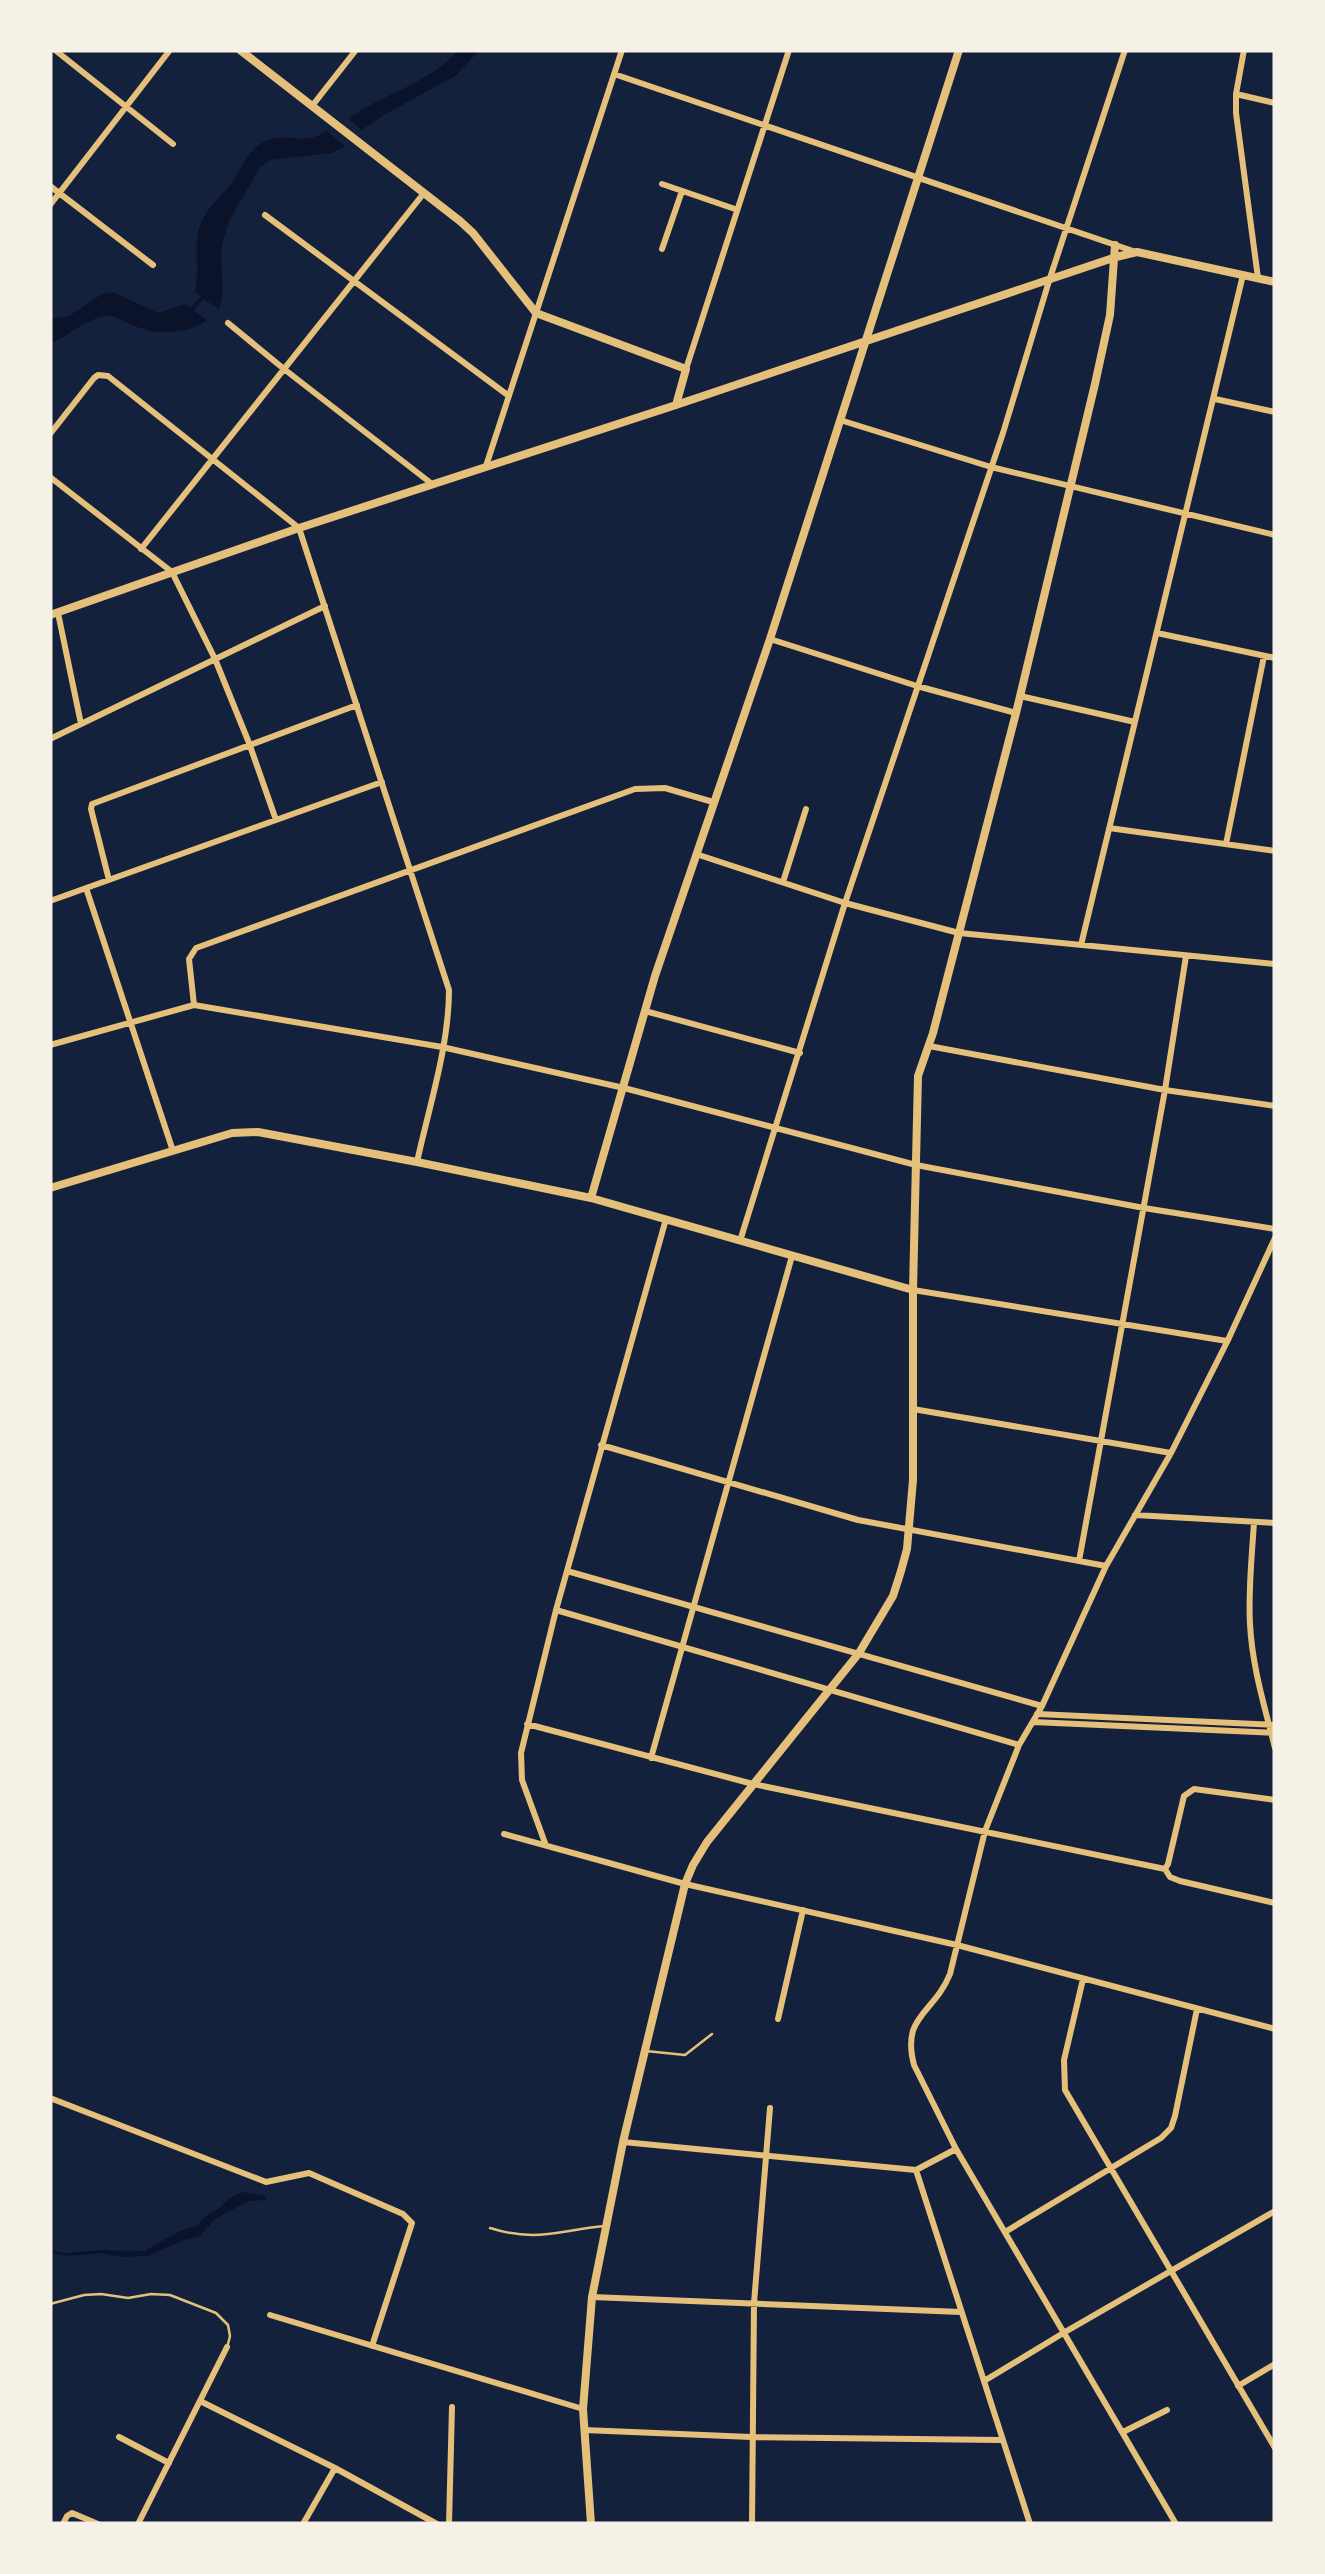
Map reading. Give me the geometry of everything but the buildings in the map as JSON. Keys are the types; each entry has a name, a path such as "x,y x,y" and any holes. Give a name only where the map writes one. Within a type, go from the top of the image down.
{"street":[{"path":"55,50 172,144"},
{"path":"50,205 170,50"},
{"path":"240,50 473,233 536,313 686,369"},
{"path":"312,106 356,50"},
{"path":"676,404 788,50"},
{"path":"591,1198 695,853 770,639 959,50"},
{"path":"740,1241 845,903 1126,50"},
{"path":"1244,50 1236,113 1258,278"},
{"path":"486,466 620,51"},
{"path":"614,74 1137,252 1275,282"},
{"path":"1236,94 1275,103"},
{"path":"662,184 736,209"},
{"path":"50,186 153,265"},
{"path":"662,249 682,191"},
{"path":"141,549 424,193"},
{"path":"265,215 509,396"},
{"path":"590,2524 583,2409 592,2297 623,2142 685,1884 707,1842 859,1654 893,1596 902,1572 913,1480 912,1290 918,1076 959,933 1070,487 1110,314 1116,245"},
{"path":"80,724 54,614 299,528 1137,252"},
{"path":"1081,945 1243,275"},
{"path":"228,323 432,484"},
{"path":"50,434 94,378 98,374 108,376 299,528 449,990 442,1047 418,1162"},
{"path":"1215,399 1275,412"},
{"path":"840,420 1070,487 1275,535"},
{"path":"50,477 172,572 214,659 276,820"},
{"path":"50,739 325,606"},
{"path":"1156,633 1275,658"},
{"path":"770,639 917,686 1016,712"},
{"path":"1226,844 1264,656"},
{"path":"1020,696 1135,722"},
{"path":"109,880 92,804 357,704"},
{"path":"50,901 382,782"},
{"path":"194,1005 188,960 196,948 636,789 665,788 713,802"},
{"path":"783,882 806,809"},
{"path":"1109,828 1275,851"},
{"path":"695,853 845,903 959,933 1275,964"},
{"path":"86,888 174,1151"},
{"path":"1079,1561 1186,956"},
{"path":"50,1045 194,1005 442,1047 624,1088 916,1165 1275,1229"},
{"path":"646,1012 800,1052"},
{"path":"929,1046 1165,1090 1275,1106"},
{"path":"50,1188 245,1132 591,1198 912,1290 1228,1342"},
{"path":"545,1844 520,1769 527,1724 666,1219"},
{"path":"1176,2524 956,2149 914,2065 910,2035 916,2020 945,1988 985,1831 1019,1745 1042,1706 1106,1566 1171,1453 1228,1342 1275,1238"},
{"path":"651,1758 792,1256"},
{"path":"913,1409 1171,1453"},
{"path":"601,1445 858,1520 1106,1566"},
{"path":"1135,1516 1275,1523"},
{"path":"1254,1522 1250,1628 1275,1748"},
{"path":"567,1570 1042,1706"},
{"path":"556,1610 1019,1745"},
{"path":"1035,1718 1273,1729"},
{"path":"527,1724 752,1784 1164,1868 1180,1882 1275,1903"},
{"path":"1164,1868 1184,1796 1194,1790 1275,1800"},
{"path":"504,1834 685,1884 958,1945 1275,2030"},
{"path":"778,2018 802,1910"},
{"path":"1083,1980 1064,2060 1065,2090 1275,2448"},
{"path":"1005,2232 1160,2138 1170,2128 1197,2008"},
{"path":"50,2098 266,2182 309,2173 403,2214 412,2223 372,2346"},
{"path":"752,2524 754,2303 770,2108"},
{"path":"623,2142 916,2170 956,2149"},
{"path":"916,2170 1030,2524"},
{"path":"984,2382 1275,2212"},
{"path":"592,2297 961,2312"},
{"path":"270,2315 583,2409"},
{"path":"138,2524 227,2347"},
{"path":"1238,2386 1275,2364"},
{"path":"200,2402 335,2468 437,2524"},
{"path":"449,2524 452,2407"},
{"path":"1123,2432 1167,2410"},
{"path":"584,2430 751,2437 1002,2440"},
{"path":"119,2437 168,2463"},
{"path":"303,2524 335,2468"},
{"path":"63,2524 72,2513 98,2524"}],"lane":[{"path":"645,2051 685,2055 712,2034"},
{"path":"490,2228 528,2237 606,2226"},
{"path":"50,2304 101,2294 128,2298 170,2294 216,2313 228,2325 227,2347"}],"water":[{"path":"458,50 480,50 455,76 362,130 348,119 433,72"},
{"path":"326,131 345,146 332,153 270,160 260,167 224,237 219,310 195,292 199,229 205,216 259,145 274,138 303,139"},
{"path":"113,292 158,313 186,304 207,321 188,329 160,332 101,317 50,344 50,319 69,316 102,294"},
{"path":"242,2192 267,2196 215,2219 199,2237 148,2256 50,2253 144,2251 196,2226"}],"waterway":[{"path":"190,311 204,296"}]}
